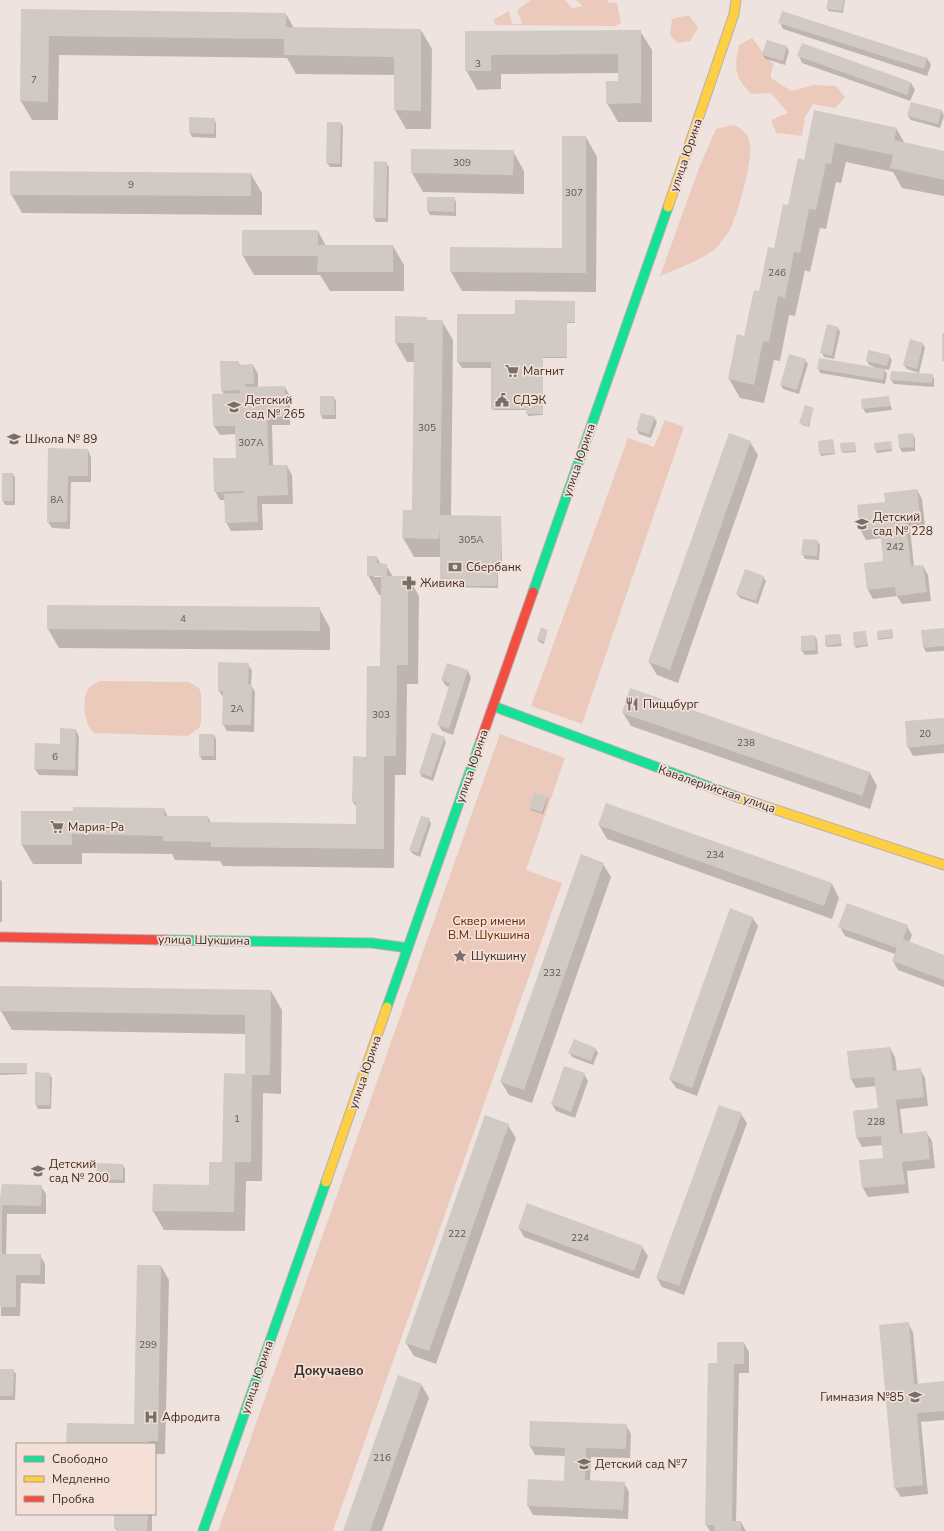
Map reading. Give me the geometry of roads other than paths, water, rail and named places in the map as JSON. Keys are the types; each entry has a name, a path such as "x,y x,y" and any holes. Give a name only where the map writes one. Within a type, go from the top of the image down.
{"street":[{"name":"улица Юрина","path":"204,1531 703,106 734,14 736,0"},
{"name":"Кавалерийская улица","path":"493,706 662,769 868,842 944,865"},
{"name":"улица Шукшина","path":"0,937 372,943 408,948"}],"place":[{"name":"Магнит","path":"512,371"},
{"name":"СДЭК","path":"502,400"},
{"name":"Детский сад № 265","path":"234,407"},
{"name":"Школа № 89","path":"14,439"},
{"name":"Детский сад № 228","path":"862,524"},
{"name":"Сбербанк","path":"455,567"},
{"name":"Живика","path":"409,583"},
{"name":"Пиццбург","path":"632,704"},
{"name":"Мария-Ра","path":"57,827"},
{"name":"Шукшину","path":"460,956"},
{"name":"Детский сад № 200","path":"38,1171"},
{"name":"Гимназия №85","path":"915,1397"},
{"name":"Афродита","path":"151,1417"},
{"name":"Детский сад №7","path":"584,1464"}],"district":[{"name":"Докучаево","path":"329,1370"}],"park label":[{"name":"Сквер имени В.М. Шукшина","path":"489,928"}]}
